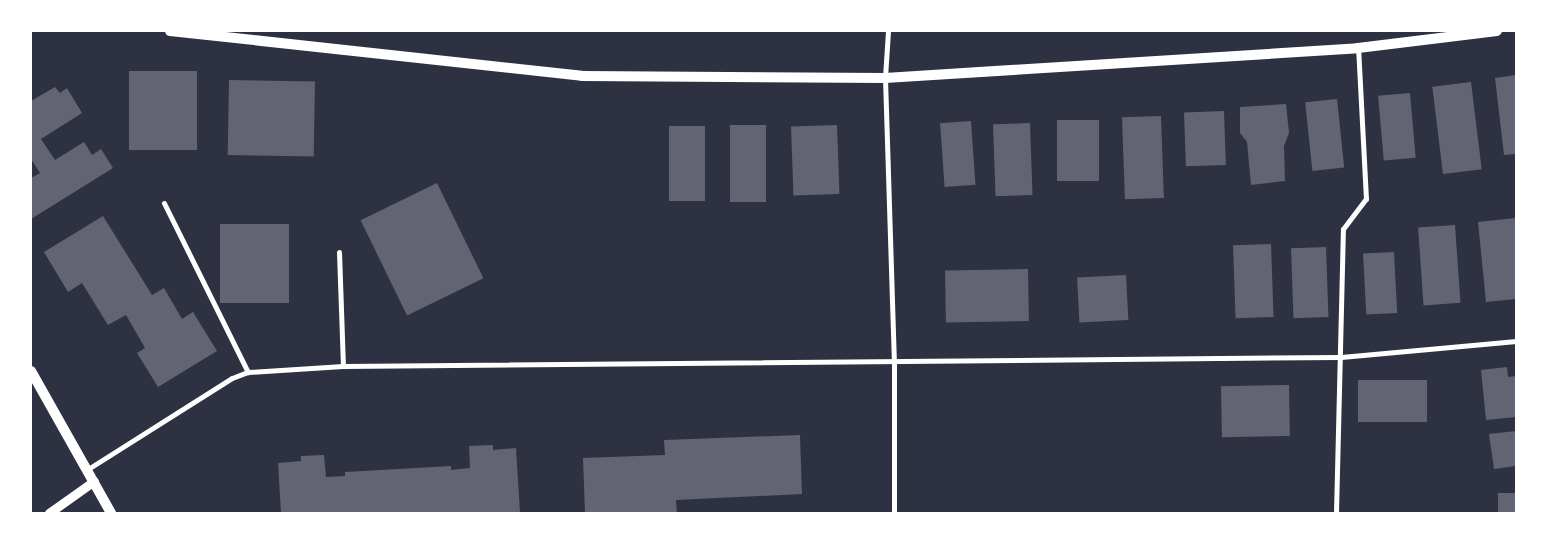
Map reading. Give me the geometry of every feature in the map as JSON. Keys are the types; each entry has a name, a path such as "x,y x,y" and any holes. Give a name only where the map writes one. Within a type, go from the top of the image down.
{"main road":[{"path":"170,31 582,76 885,78 1358,48 1497,31"},
{"path":"31,371 88,469 111,513"}],"street":[{"path":"888,31 885,78 894,362 894,513"},
{"path":"1336,513 1343,229 1366,200 1358,48"},
{"path":"164,203 248,372"},
{"path":"339,252 343,366"},
{"path":"88,469 232,378 248,372 343,366 1341,357 1516,341"},
{"path":"49,513 94,482"}],"building":[{"path":"129,71 197,71 197,150 129,150"},
{"path":"1516,75 1516,154 1504,155 1495,78"},
{"path":"229,80 315,82 314,156 228,155"},
{"path":"1471,82 1482,169 1443,174 1432,87"},
{"path":"55,87 60,93 67,88 82,113 41,139 55,160 84,142 92,155 101,149 113,168 31,219 31,178 40,173 31,159 31,101"},
{"path":"1410,93 1416,158 1384,161 1378,96"},
{"path":"1337,99 1344,168 1312,171 1305,102"},
{"path":"1286,104 1289,133 1284,146 1285,181 1251,185 1247,142 1240,133 1240,107"},
{"path":"1224,111 1226,165 1186,166 1184,112"},
{"path":"1161,116 1164,198 1125,199 1122,117"},
{"path":"1057,120 1099,120 1099,181 1057,181"},
{"path":"971,121 975,185 945,187 940,123"},
{"path":"1030,123 1033,195 996,196 993,124"},
{"path":"730,125 766,125 766,202 730,202"},
{"path":"837,125 839,194 793,196 791,127"},
{"path":"669,126 705,126 705,201 669,201"},
{"path":"437,183 483,278 407,316 361,220"},
{"path":"103,216 152,295 164,288 182,319 193,312 217,351 158,387 137,353 145,348 126,315 108,325 82,283 68,292 44,252"},
{"path":"1516,218 1516,299 1486,302 1478,222"},
{"path":"220,224 289,224 289,303 220,303"},
{"path":"1455,225 1460,303 1424,305 1418,228"},
{"path":"1271,244 1274,317 1236,318 1233,245"},
{"path":"1326,247 1328,317 1293,318 1291,248"},
{"path":"1394,252 1397,313 1366,315 1363,254"},
{"path":"1028,269 1029,321 946,322 945,270"},
{"path":"1126,275 1128,320 1079,323 1077,278"},
{"path":"1507,367 1508,377 1516,376 1516,417 1486,420 1481,370"},
{"path":"1358,380 1427,380 1427,422 1358,422"},
{"path":"1289,385 1290,436 1222,437 1221,386"},
{"path":"1516,431 1516,466 1494,469 1489,434"},
{"path":"800,435 802,494 676,500 677,513 585,513 583,458 665,455 664,440"},
{"path":"493,445 493,450 516,448 520,513 281,513 278,463 301,461 301,456 324,455 326,477 345,476 345,472 451,466 451,470 470,468 469,446"},
{"path":"1498,493 1516,493 1516,513 1498,513"}]}
